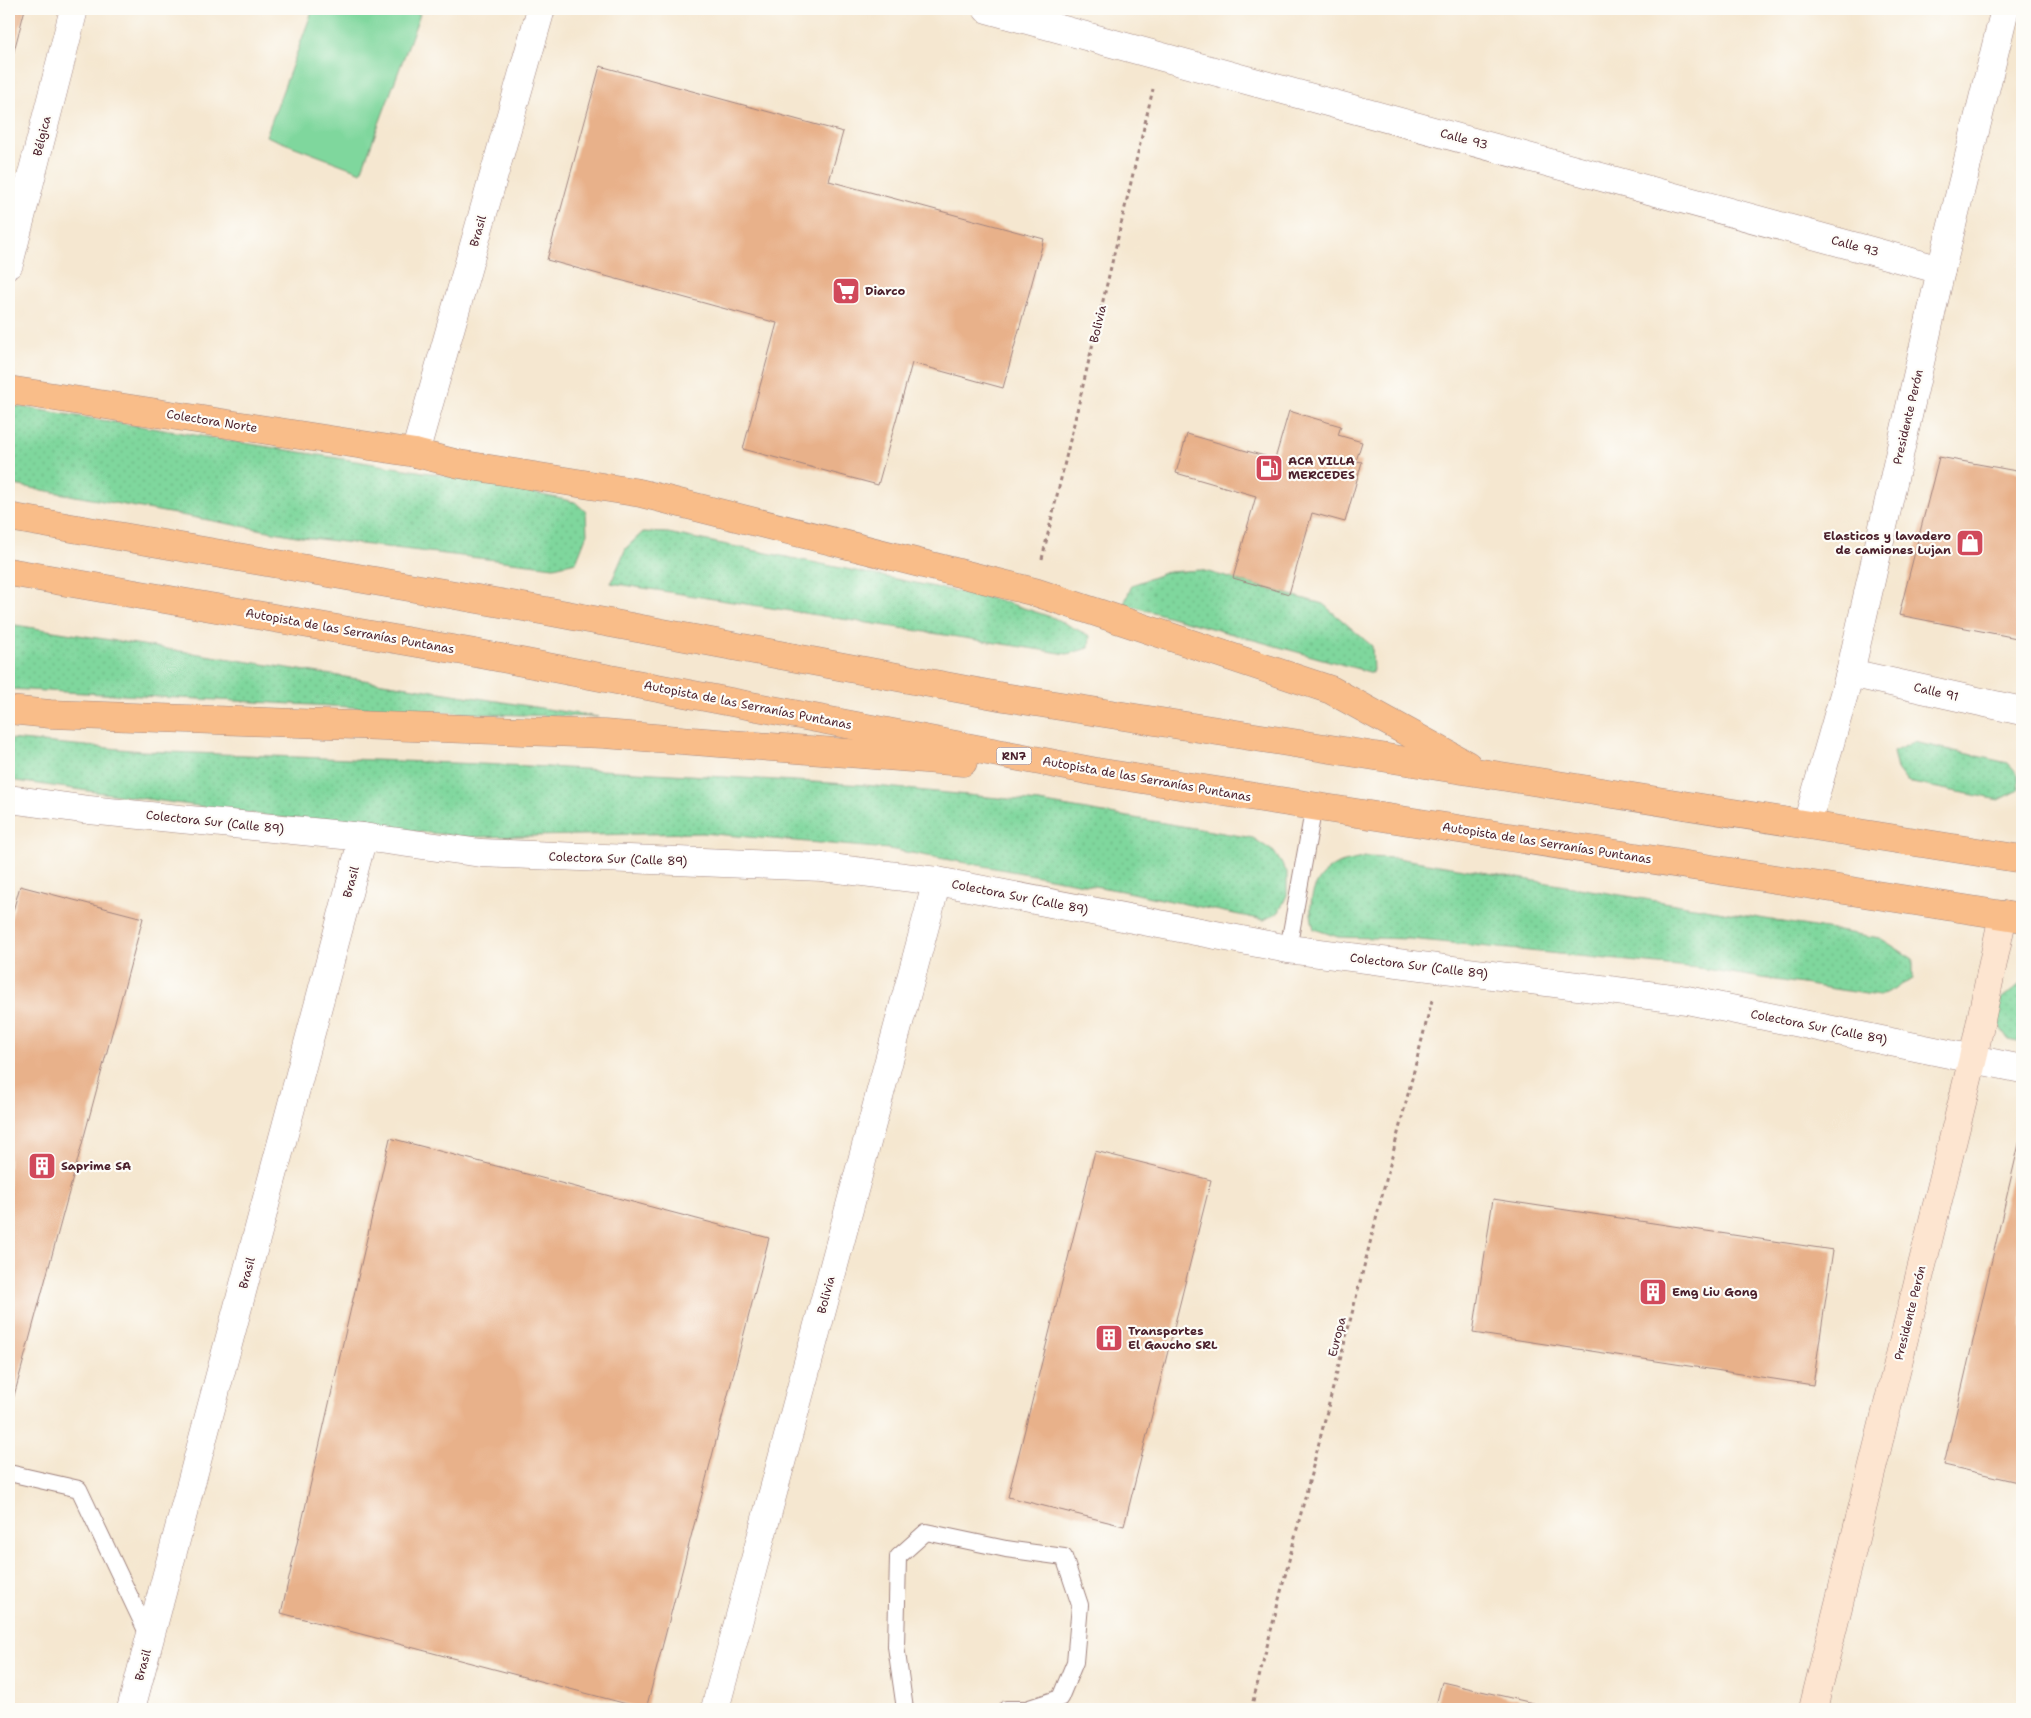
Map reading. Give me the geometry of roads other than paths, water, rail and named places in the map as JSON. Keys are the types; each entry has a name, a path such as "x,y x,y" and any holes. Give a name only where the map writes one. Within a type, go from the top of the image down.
{"main road":[{"name":"Colectora Norte","path":"9,390 415,453 459,464 640,493 1035,592 1331,690 1484,774"},
{"path":"9,517 546,610 1004,697 2022,859"},
{"name":"Autopista de las Serranías Puntanas","path":"9,572 475,653 1097,772 2013,917"},
{"path":"9,710 50,714 604,734 1097,772"}],"street":[{"name":"Bélgica","path":"9,264 74,9"},
{"name":"Brasil","path":"415,453 541,9"},
{"name":"Calle 93","path":"987,9 1942,270"},
{"name":"Presidente Perón","path":"1807,824 1850,673 1942,270 2005,9"},
{"name":"Calle 91","path":"1850,673 2022,711"},
{"name":"Colectora Sur (Calle 89)","path":"9,799 89,810 363,837 481,853 822,867 937,881 1288,949 1687,1000 2022,1069"},
{"name":"Brasil","path":"131,1709 363,837"},
{"name":"Bolivia","path":"715,1709 937,881"},
{"name":"Presidente Perón","path":"1813,1709 1973,1058 2013,917"}],"lane":[{"path":"1288,949 1314,806"},
{"path":"9,1472 79,1489 150,1639"},
{"path":"905,1709 896,1646 898,1557 926,1532 1064,1557 1080,1605 1074,1662 1060,1698 1026,1709 1006,1709"}],"place":[{"name":"Diarco","path":"846,291"},
{"name":"ACA VILLA MERCEDES","path":"1269,468"},
{"name":"Elasticos y lavadero de camiones Lujan","path":"1970,543"},
{"name":"Saprime SA","path":"42,1166"},
{"name":"Emg Liu Gong","path":"1653,1292"},
{"name":"Transportes El Gaucho SRL","path":"1109,1338"}]}
